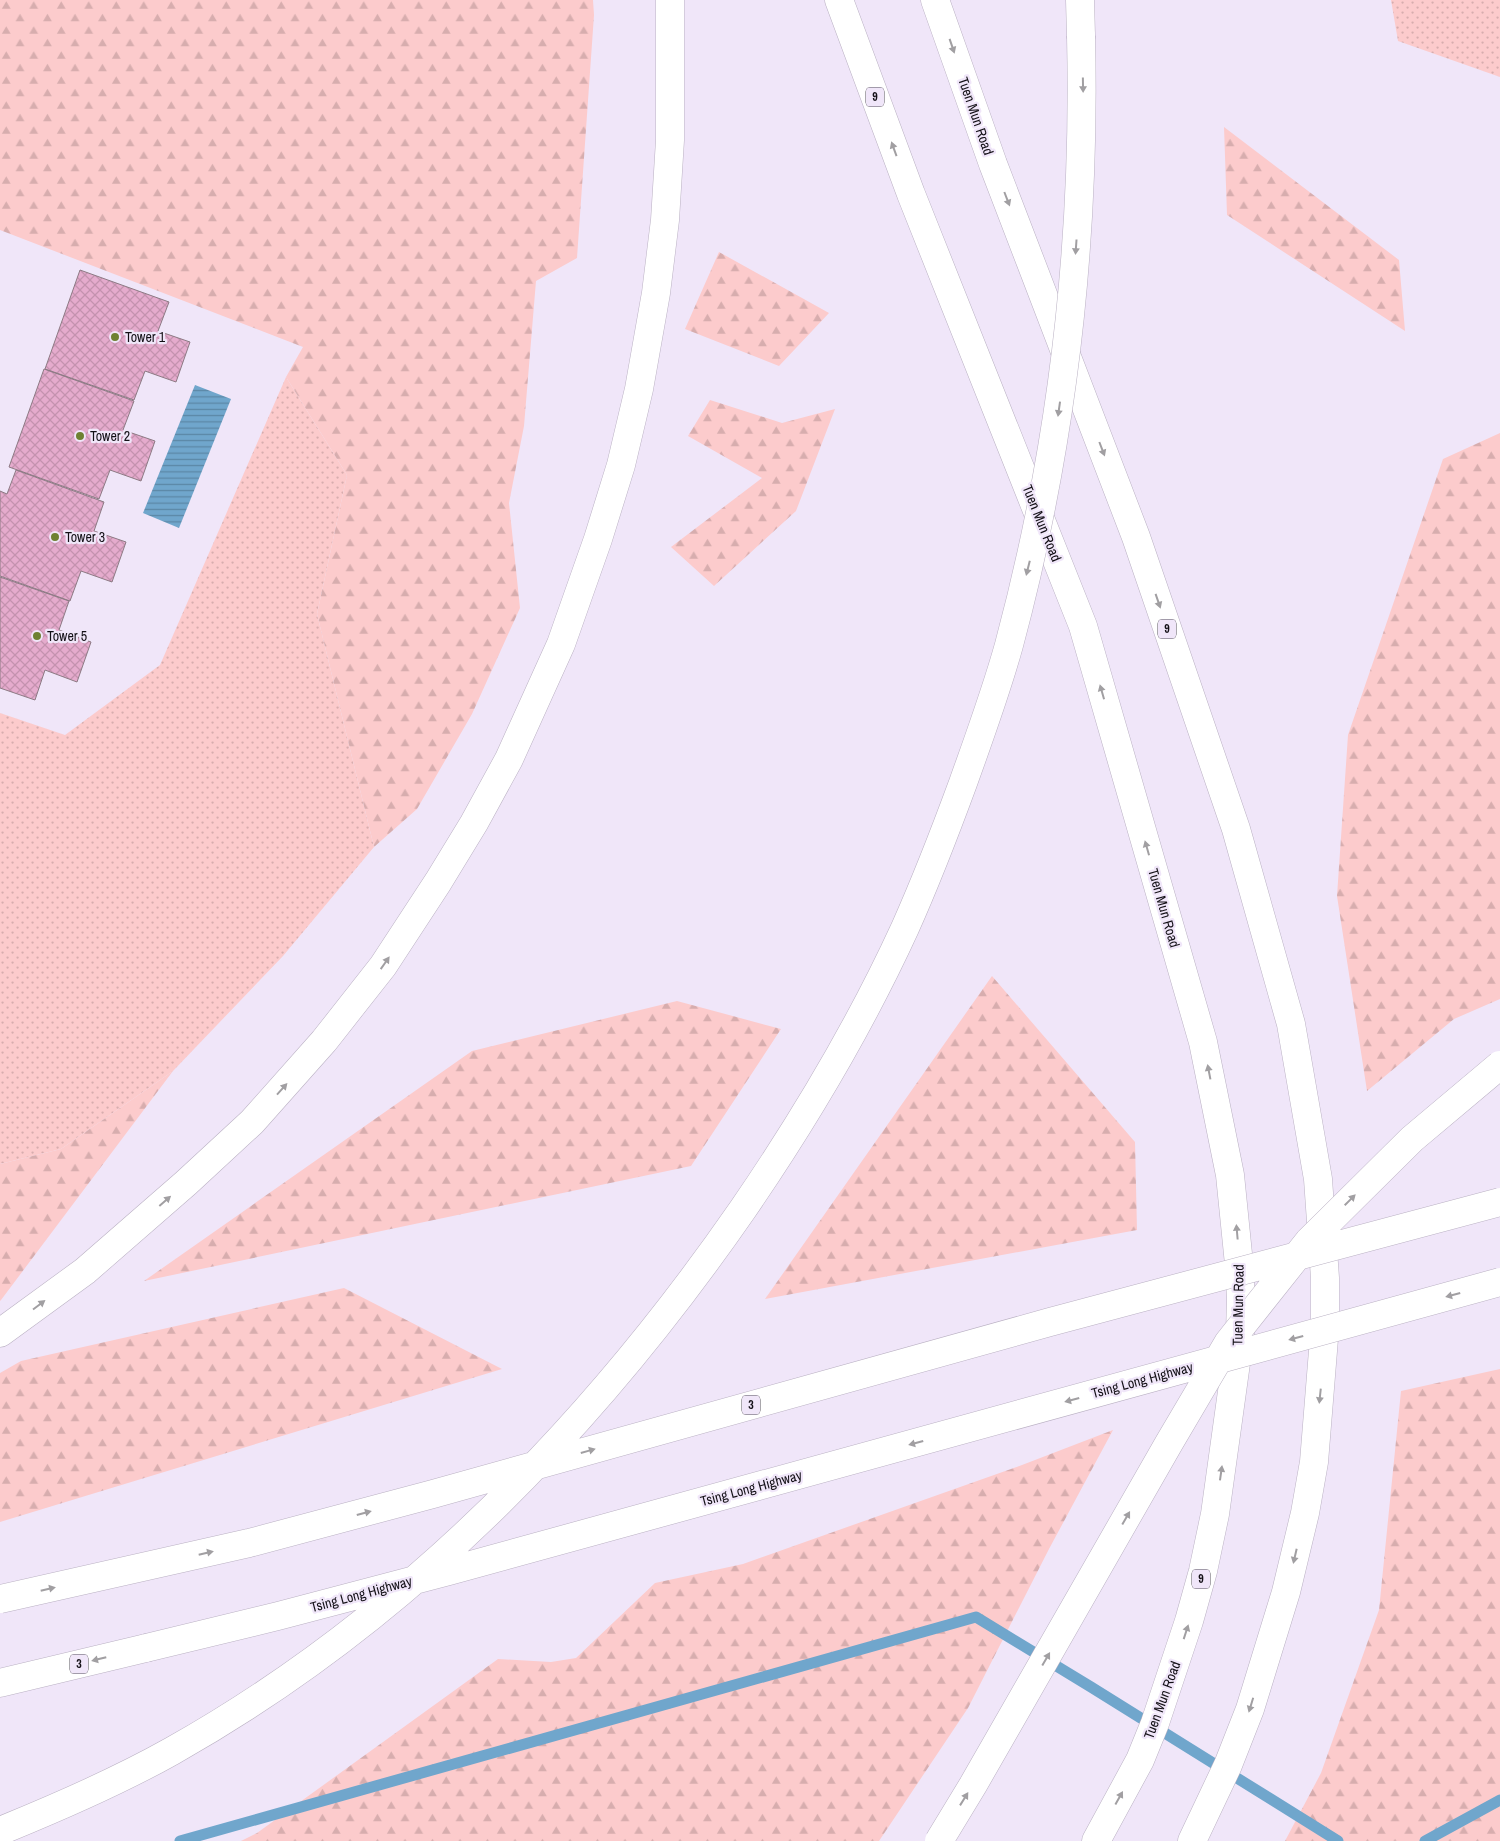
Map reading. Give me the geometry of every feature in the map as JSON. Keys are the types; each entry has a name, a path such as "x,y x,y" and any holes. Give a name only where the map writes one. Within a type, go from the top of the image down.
{"highway":[{"path":"0,1333 85,1271 186,1183 252,1122 324,1041 383,966 474,823 509,759 561,644 598,539 621,465 639,389 656,294 666,220 670,140 670,0"},
{"name":"Tuen Mun Road","path":"839,0 911,194 1083,626 1203,1042 1230,1175 1237,1227 1241,1298 1239,1345 1215,1514 1203,1571 1189,1621 1151,1734 1140,1760 1096,1841"},
{"name":"Tuen Mun Road","path":"935,0 997,173 1136,537 1236,828 1291,1024 1318,1179 1325,1278 1325,1326 1314,1462 1305,1513 1294,1563 1267,1659 1250,1709 1228,1765 1192,1841"},
{"path":"0,1831 57,1808 108,1784 171,1752 230,1717 340,1641 454,1547 527,1474 623,1370 672,1308 722,1239 767,1174 812,1102 857,1022 903,931 943,838 978,742 1008,649 1031,554 1052,453 1065,366 1081,178 1083,108 1080,0"},
{"path":"939,1841 973,1785 1168,1443 1228,1343 1309,1241 1412,1139 1500,1065"},
{"name":"3","path":"0,1599 259,1541 1050,1322 1500,1202"},
{"name":"Tsing Long Highway","path":"0,1683 278,1616 449,1571 1500,1282"}],"green space":[{"path":"0,0 593,0 594,15 577,258 536,281 524,426 509,503 520,608 472,714 417,809 374,847 317,614 347,475 286,377 303,347 0,230"},
{"path":"1391,0 1500,0 1500,77 1398,41"},
{"path":"1224,127 1399,260 1405,331 1227,215"},
{"path":"719,252 829,313 779,366 685,329"},
{"path":"286,377 347,475 317,614 374,847 283,956 173,1071 61,1149 0,1164 0,713 65,735 160,665"},
{"path":"710,400 782,423 835,409 796,511 714,586 671,547 762,478 688,436"},
{"path":"1500,433 1500,999 1454,1019 1367,1091 1337,896 1348,735 1443,459"},
{"path":"992,976 1135,1142 1137,1230 765,1299"},
{"path":"677,1001 781,1029 691,1166 144,1281 472,1051"},
{"path":"173,1071 0,1301 0,1164 61,1149"},
{"path":"344,1288 502,1369 0,1522 0,1373 21,1361"},
{"path":"1500,1369 1500,1841 1285,1841 1321,1773 1379,1610 1401,1391"},
{"path":"1113,1430 1049,1549 968,1708 879,1841 241,1841 257,1833 498,1659 551,1662 576,1658 655,1583 743,1564 1022,1465"}],"water":[{"path":"195,385 231,399 179,528 143,513"}],"building":[{"name":"Tower 1","path":"80,270 169,302 158,331 190,342 176,382 145,371 134,400 45,369"},
{"name":"Tower 2","path":"44,369 134,401 123,430 155,441 141,481 110,470 99,499 9,467"},
{"name":"Tower 3","path":"16,470 104,502 94,531 126,542 112,582 81,571 70,601 0,576 0,491 7,494"},
{"name":"Tower 5","path":"0,577 69,601 59,630 91,642 77,682 45,670 35,700 0,688"}],"waterway":[{"path":"180,1841 976,1617 1338,1841"},
{"path":"1425,1841 1500,1800"}],"place":[{"name":"Tower 1","path":"115,337"},
{"name":"Tower 2","path":"80,436"},
{"name":"Tower 3","path":"55,537"},
{"name":"Tower 5","path":"37,636"}]}
